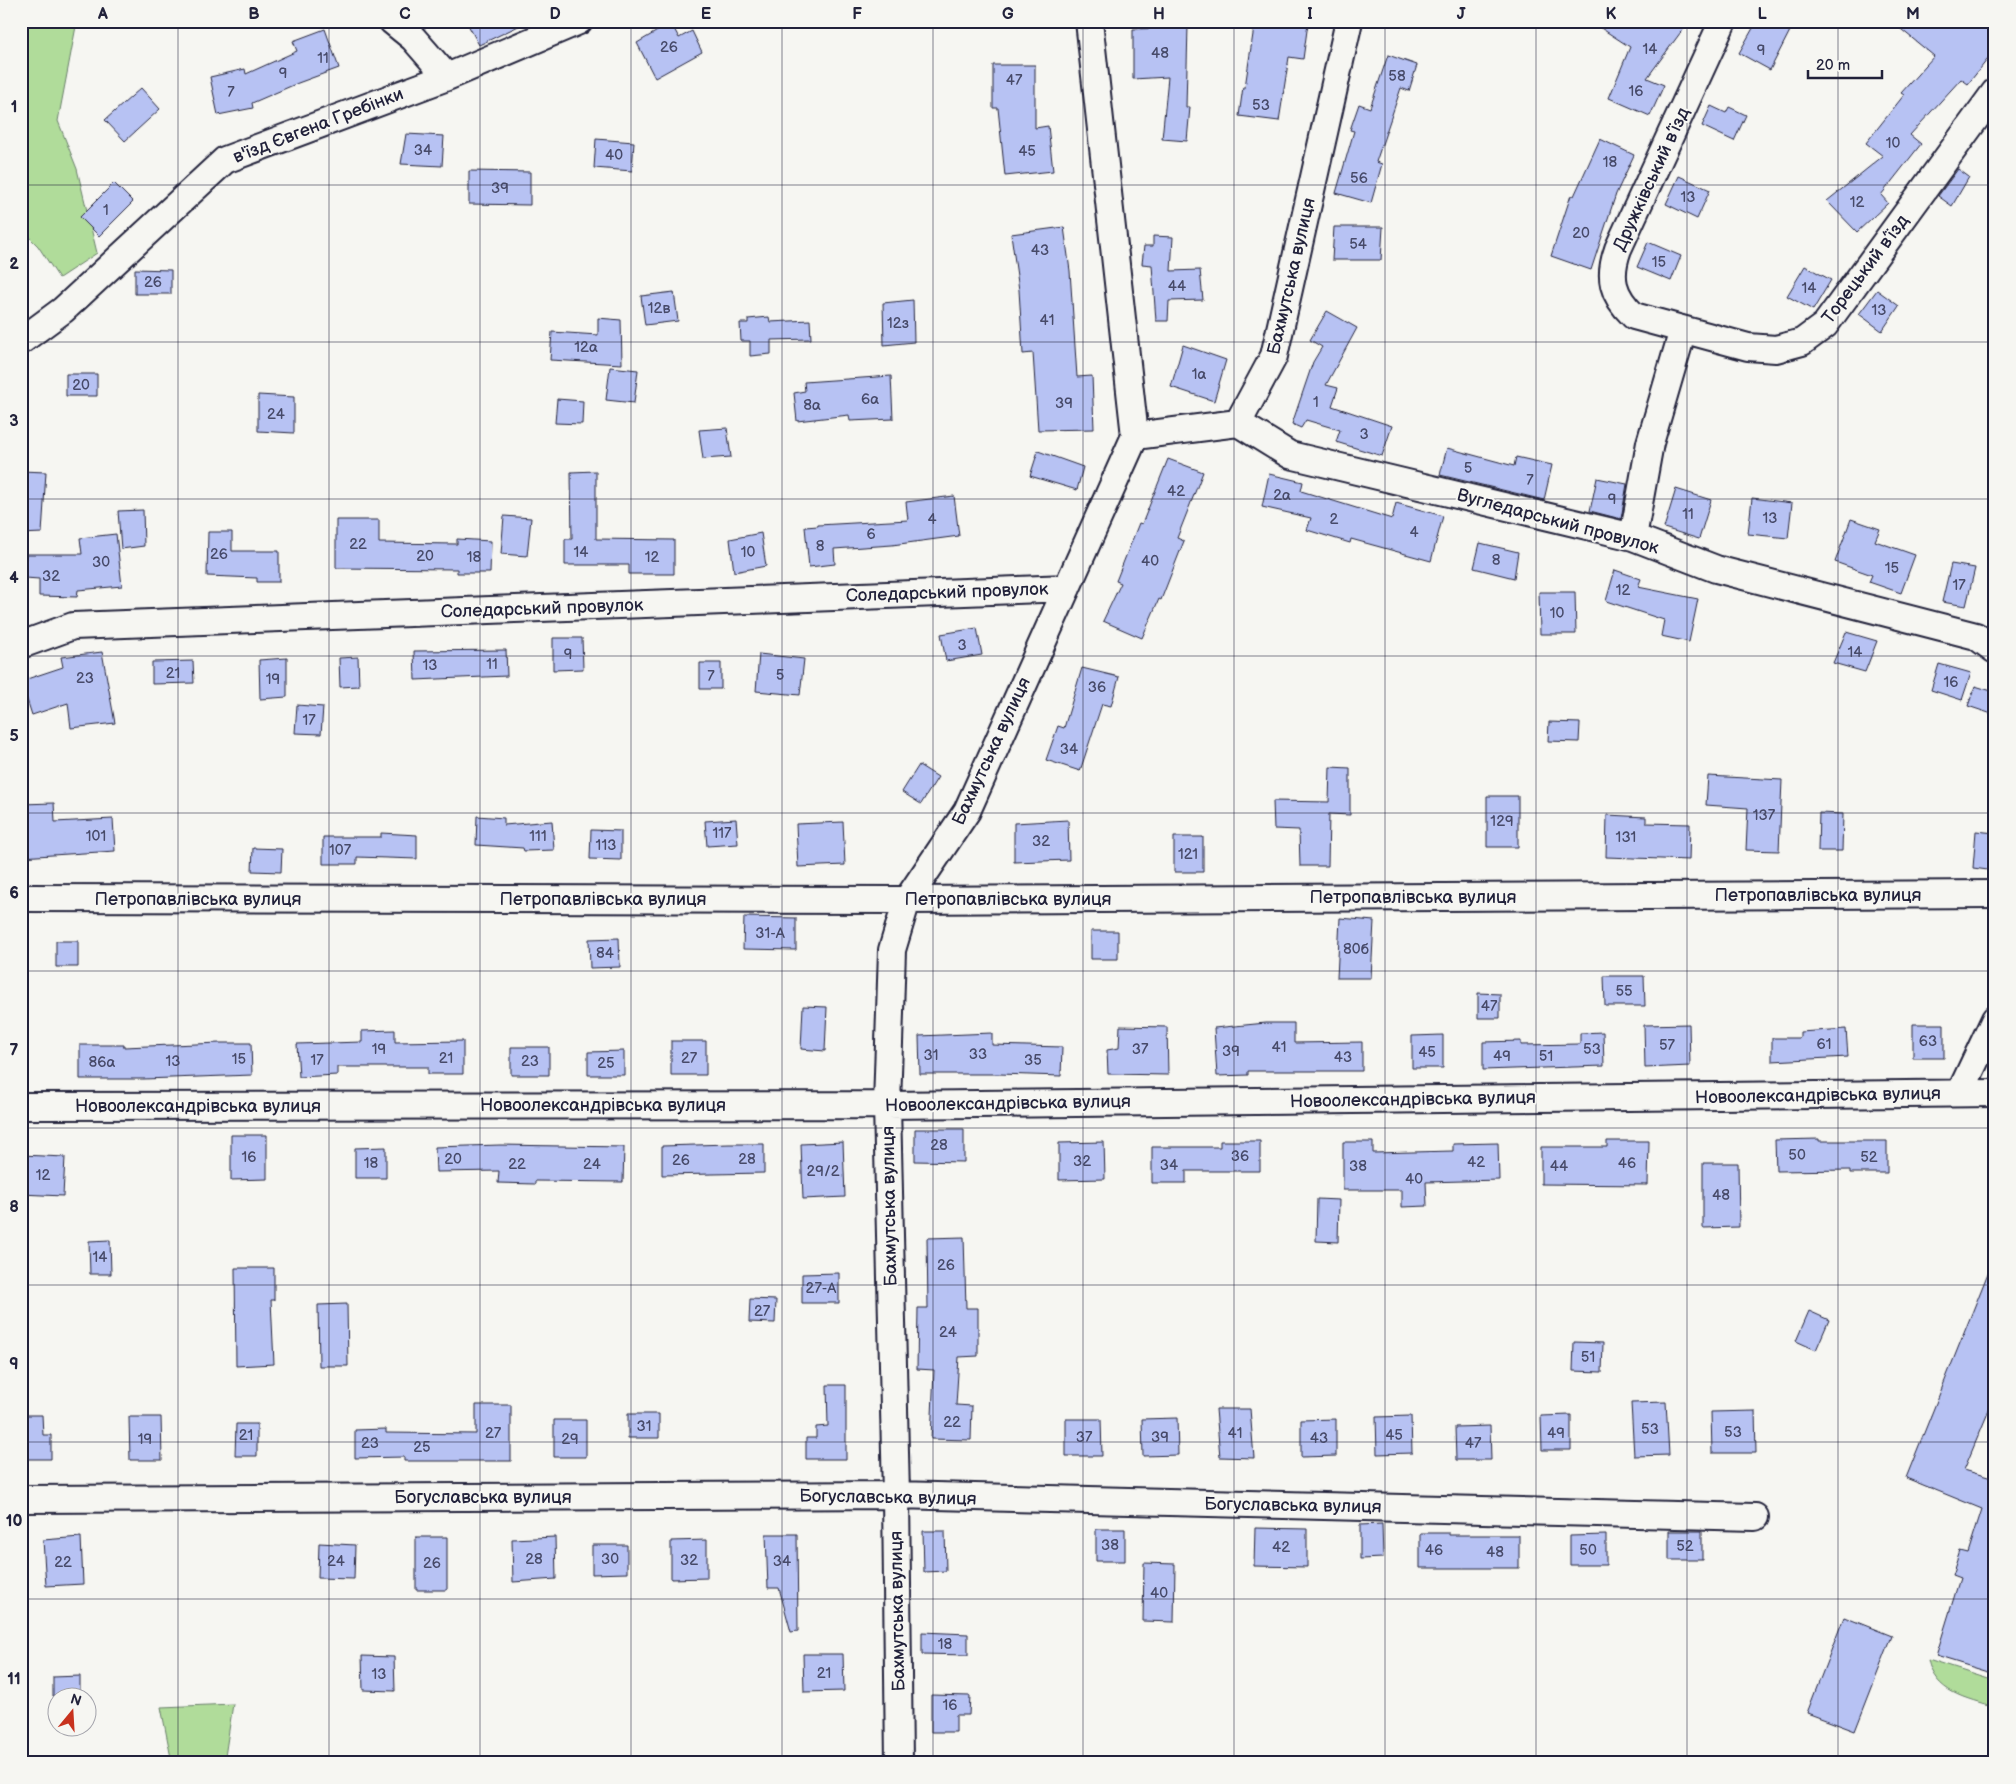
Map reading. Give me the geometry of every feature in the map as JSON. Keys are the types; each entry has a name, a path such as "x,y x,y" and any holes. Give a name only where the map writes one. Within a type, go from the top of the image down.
{"street":[{"path":"392,21 413,38 447,77"},
{"name":"в'їзд Євгена Гребінки","path":"21,341 63,310 224,160 447,77 579,21"},
{"path":"1089,21 1135,436 1238,423"},
{"name":"Бахмутська вулиця","path":"1238,423 1274,356 1350,21"},
{"name":"Дружківський в’їзд","path":"1683,330 1634,316 1623,305 1616,293 1612,278 1613,263 1723,21"},
{"name":"Торецький в’їзд","path":"1683,330 1748,347 1776,349 1802,342 1825,325 1995,92"},
{"path":"1633,537 1650,442 1683,330"},
{"name":"Вугледарський провулок","path":"1238,423 1290,455 1633,537 1716,569 1976,636 1995,650"},
{"name":"Бахмутська вулиця","path":"899,1763 896,1495 887,1105 892,950 906,900 967,811 1135,436"},
{"name":"Соледарський провулок","path":"21,645 73,626 1067,588"},
{"name":"Петропавлівська вулиця","path":"21,898 906,900 1995,894"},
{"path":"1960,1093 1995,1019"},
{"name":"Новоолександрівська вулиця","path":"21,1106 887,1105 1995,1093"},
{"name":"Богуславська вулиця","path":"21,1498 896,1495 1755,1517"}],"green space":[{"path":"21,21 77,21 58,121 77,169 97,253 59,278 38,246 21,229"},
{"path":"1928,1660 1995,1681 1995,1707 1963,1697 1945,1687 1937,1680"},
{"path":"233,1704 224,1763 172,1763 161,1707"}],"building":[{"path":"466,21 529,21 479,45"},
{"path":"1255,21 1308,23 1303,59 1289,57 1279,121 1239,116"},
{"path":"1590,21 1689,21 1647,78 1664,85 1650,116 1609,98 1630,47"},
{"path":"1757,21 1795,21 1770,70 1739,53"},
{"path":"1891,21 1995,21 1995,50 1968,84 1961,79 1910,135 1921,144 1881,195 1888,203 1857,232 1827,201 1883,156 1866,143 1904,95 1901,93 1934,56"},
{"path":"671,23 679,38 692,31 702,52 655,78 637,43"},
{"path":"1172,25 1188,25 1186,107 1190,107 1187,141 1162,139 1168,77 1133,79 1133,29 1172,28"},
{"path":"325,29 339,68 252,103 253,108 218,115 210,77 245,69 246,74 297,51 293,41"},
{"path":"1388,55 1417,65 1409,91 1401,88 1376,162 1382,164 1371,203 1336,193 1354,131 1350,130 1359,104 1370,108"},
{"path":"993,65 1035,65 1035,128 1048,126 1053,171 1005,176 998,108 993,108"},
{"path":"141,88 160,109 125,141 105,120"},
{"path":"1711,106 1726,113 1729,107 1746,115 1734,141 1702,126"},
{"path":"406,134 444,136 442,166 401,164"},
{"path":"596,139 634,142 632,171 594,168"},
{"path":"1600,139 1634,155 1616,194 1591,270 1551,256 1571,195 1574,196"},
{"path":"1958,169 1969,177 1952,206 1938,196"},
{"path":"469,171 530,172 530,205 469,204"},
{"path":"1679,176 1710,190 1697,219 1666,204"},
{"path":"114,183 133,202 99,236 80,217"},
{"path":"1064,227 1070,271 1077,377 1092,376 1094,429 1038,430 1033,353 1023,354 1019,290 1011,234"},
{"path":"1334,227 1383,227 1381,260 1332,260"},
{"path":"1153,236 1173,237 1171,271 1200,270 1203,300 1169,301 1168,321 1156,321 1152,265 1142,264 1144,246 1153,246"},
{"path":"1648,242 1681,256 1671,281 1637,267"},
{"path":"1805,266 1831,280 1813,310 1787,296"},
{"path":"135,269 171,270 171,294 135,294"},
{"path":"1877,290 1899,306 1882,331 1859,314"},
{"path":"674,292 678,321 645,325 641,296"},
{"path":"913,300 914,342 884,345 883,303"},
{"path":"1327,311 1357,328 1326,385 1338,388 1332,406 1392,426 1382,456 1336,442 1340,430 1306,420 1301,428 1292,424 1313,362 1322,347 1310,340"},
{"path":"769,317 770,322 810,320 811,339 771,340 771,354 750,356 750,341 741,341 740,323 748,323 748,319"},
{"path":"598,318 621,320 622,364 550,360 552,332 598,335"},
{"path":"1183,345 1226,360 1214,401 1171,387"},
{"path":"610,367 638,370 634,403 606,400"},
{"path":"66,374 97,374 97,396 66,396"},
{"path":"891,376 893,419 850,421 849,415 797,421 794,393 805,391 804,382"},
{"path":"258,395 294,397 294,433 258,431"},
{"path":"557,399 583,401 582,424 555,423"},
{"path":"727,428 731,457 703,459 699,430"},
{"path":"1447,448 1514,466 1516,457 1552,465 1544,500 1440,475"},
{"path":"1038,451 1083,467 1077,490 1030,476"},
{"path":"1168,459 1203,472 1177,538 1184,541 1161,600 1159,599 1142,638 1103,621 1121,583 1116,581 1139,523 1142,524"},
{"path":"21,471 46,472 42,533 21,534"},
{"path":"596,471 596,539 674,540 674,574 629,574 629,565 565,565 565,539 572,539 571,472"},
{"path":"1269,474 1303,482 1301,491 1392,519 1396,503 1443,516 1431,561 1351,539 1350,543 1307,530 1311,518 1262,507"},
{"path":"1597,478 1627,484 1621,519 1590,511"},
{"path":"1676,489 1711,500 1699,539 1664,528"},
{"path":"954,496 959,536 892,545 834,549 835,564 809,567 805,527 908,520 906,502"},
{"path":"1752,498 1792,503 1788,538 1748,534"},
{"path":"143,510 144,546 121,549 118,511"},
{"path":"504,516 531,518 527,556 501,554"},
{"path":"1851,519 1880,529 1875,541 1915,555 1901,593 1869,582 1872,575 1835,562"},
{"path":"336,520 379,520 379,543 457,544 457,539 491,541 490,573 457,573 457,569 336,568"},
{"path":"208,532 232,532 232,551 279,551 279,582 257,582 257,578 207,576"},
{"path":"761,533 766,566 734,572 730,539"},
{"path":"116,534 122,586 78,590 77,597 39,596 39,579 25,578 26,554 82,554 80,538"},
{"path":"1480,543 1518,552 1514,578 1474,568"},
{"path":"1951,564 1975,568 1966,606 1942,602"},
{"path":"1615,570 1641,579 1638,587 1698,599 1689,642 1661,636 1664,620 1606,601"},
{"path":"1539,592 1575,592 1576,634 1540,634"},
{"path":"977,628 982,655 946,661 941,634"},
{"path":"1846,632 1877,641 1865,672 1833,663"},
{"path":"553,638 582,638 583,669 553,670"},
{"path":"506,650 507,676 415,680 414,651"},
{"path":"102,652 115,723 71,728 68,703 32,715 21,681 63,667 61,657"},
{"path":"759,654 804,659 800,695 756,691"},
{"path":"358,657 359,686 340,687 339,658"},
{"path":"287,658 287,697 260,699 259,660"},
{"path":"193,661 194,683 152,684 152,662"},
{"path":"700,663 721,663 721,689 700,689"},
{"path":"1939,664 1971,673 1962,700 1931,690"},
{"path":"1082,668 1119,677 1111,706 1102,704 1080,771 1046,760 1058,726 1064,728"},
{"path":"1975,686 1995,692 1995,715 1968,706"},
{"path":"297,705 323,707 321,734 295,733"},
{"path":"1549,722 1580,723 1579,742 1548,741"},
{"path":"919,765 938,777 921,804 902,792"},
{"path":"1330,767 1350,768 1350,815 1329,814 1328,866 1300,866 1299,830 1274,829 1273,801 1329,802"},
{"path":"1708,776 1782,780 1779,851 1746,850 1748,808 1706,805"},
{"path":"1487,796 1518,796 1518,847 1487,847"},
{"path":"54,803 55,822 113,819 115,851 21,857 21,804"},
{"path":"1819,813 1843,814 1842,851 1818,851"},
{"path":"1607,815 1646,817 1646,823 1690,824 1689,860 1606,857"},
{"path":"477,816 504,818 504,825 552,821 554,850 524,851 523,848 476,845"},
{"path":"736,819 738,844 707,846 705,821"},
{"path":"1068,820 1069,860 1014,862 1014,823"},
{"path":"843,822 845,865 798,867 796,824"},
{"path":"591,830 621,831 621,860 590,859"},
{"path":"1976,831 1995,833 1995,871 1973,868"},
{"path":"381,833 417,835 417,859 357,857 357,864 323,864 323,837 381,837"},
{"path":"1174,837 1203,837 1203,872 1174,872"},
{"path":"253,848 282,849 281,872 252,871"},
{"path":"744,917 796,918 796,950 743,949"},
{"path":"1340,918 1374,921 1371,978 1337,978"},
{"path":"1091,931 1118,931 1118,959 1091,959"},
{"path":"619,938 620,967 590,968 589,939"},
{"path":"56,941 78,941 78,967 56,967"},
{"path":"1604,976 1644,976 1645,1006 1605,1006"},
{"path":"1478,993 1500,994 1500,1018 1478,1018"},
{"path":"803,1006 827,1007 825,1051 801,1049"},
{"path":"1266,1023 1294,1023 1294,1043 1362,1042 1362,1071 1248,1071 1248,1075 1217,1076 1214,1028"},
{"path":"1689,1024 1690,1066 1645,1068 1644,1025"},
{"path":"1913,1024 1944,1024 1944,1058 1913,1058"},
{"path":"1120,1026 1167,1027 1168,1075 1108,1074 1107,1050 1119,1048"},
{"path":"1846,1029 1848,1057 1772,1061 1772,1038 1800,1038 1800,1032"},
{"path":"395,1030 395,1042 463,1041 463,1074 428,1074 428,1067 337,1067 337,1075 299,1077 297,1044 362,1042 362,1031"},
{"path":"1603,1032 1604,1066 1483,1070 1483,1042 1521,1041 1521,1045 1580,1044 1580,1033"},
{"path":"992,1033 992,1045 1062,1047 1061,1076 920,1074 919,1036"},
{"path":"1443,1035 1443,1068 1412,1068 1412,1036"},
{"path":"671,1041 706,1041 706,1075 671,1075"},
{"path":"251,1043 252,1075 80,1079 80,1045 124,1045 124,1047"},
{"path":"511,1047 549,1047 549,1075 511,1075"},
{"path":"624,1051 624,1075 588,1075 588,1052"},
{"path":"915,1129 964,1129 964,1162 915,1161"},
{"path":"231,1135 267,1135 267,1179 231,1180"},
{"path":"1819,1139 1819,1141 1887,1141 1887,1173 1850,1173 1850,1170 1776,1171 1775,1140"},
{"path":"1220,1141 1260,1141 1260,1171 1186,1171 1186,1183 1152,1183 1152,1147 1220,1147"},
{"path":"1607,1141 1649,1141 1648,1185 1541,1184 1541,1147 1607,1147"},
{"path":"843,1142 845,1197 803,1199 801,1144"},
{"path":"1104,1142 1105,1179 1059,1180 1059,1143"},
{"path":"1343,1142 1373,1142 1373,1153 1453,1151 1453,1144 1498,1143 1499,1180 1426,1182 1427,1206 1402,1207 1402,1190 1343,1190"},
{"path":"764,1144 764,1173 662,1175 662,1146"},
{"path":"500,1145 624,1147 623,1182 535,1181 535,1184 498,1183 499,1171 436,1172 435,1147"},
{"path":"386,1147 386,1178 355,1178 355,1148"},
{"path":"21,1155 65,1157 63,1196 21,1194"},
{"path":"1703,1163 1738,1163 1739,1227 1703,1228"},
{"path":"1317,1199 1339,1200 1338,1242 1316,1241"},
{"path":"964,1237 966,1308 978,1308 978,1356 959,1357 956,1405 972,1406 971,1440 931,1439 934,1370 917,1369 918,1308 928,1308 927,1238"},
{"path":"110,1240 111,1274 90,1274 89,1241"},
{"path":"1994,1258 1995,1396 1964,1470 1995,1479 1995,1674 1936,1656 1960,1578 1952,1575 1960,1551 1968,1553 1982,1509 1906,1478"},
{"path":"235,1268 274,1268 274,1300 271,1300 274,1364 236,1366"},
{"path":"839,1273 839,1303 802,1303 802,1274"},
{"path":"750,1299 776,1300 775,1323 749,1322"},
{"path":"347,1304 348,1366 319,1366 318,1305"},
{"path":"1809,1311 1829,1320 1816,1350 1796,1341"},
{"path":"1574,1342 1603,1343 1602,1372 1573,1371"},
{"path":"827,1385 846,1385 846,1459 806,1459 806,1438 816,1438 816,1427 828,1426"},
{"path":"1666,1402 1669,1455 1634,1456 1631,1403"},
{"path":"476,1405 511,1405 511,1461 404,1461 404,1457 355,1458 355,1430 386,1429 386,1433 476,1434"},
{"path":"1216,1409 1250,1409 1254,1458 1220,1457"},
{"path":"1755,1411 1756,1453 1712,1453 1711,1412"},
{"path":"628,1414 659,1414 659,1438 628,1438"},
{"path":"21,1415 42,1415 43,1435 51,1435 51,1459 21,1459"},
{"path":"1571,1415 1571,1450 1542,1450 1541,1416"},
{"path":"1411,1416 1412,1453 1377,1454 1376,1417"},
{"path":"129,1417 161,1417 162,1460 130,1460"},
{"path":"1177,1418 1178,1455 1143,1456 1142,1419"},
{"path":"1066,1419 1101,1419 1102,1456 1066,1456"},
{"path":"1336,1419 1336,1456 1301,1457 1301,1420"},
{"path":"554,1420 586,1420 586,1457 554,1457"},
{"path":"236,1424 257,1424 257,1456 235,1456"},
{"path":"1490,1426 1491,1460 1456,1460 1455,1427"},
{"path":"1382,1524 1383,1558 1360,1559 1360,1525"},
{"path":"1255,1528 1307,1529 1307,1567 1254,1566"},
{"path":"1096,1529 1125,1529 1125,1561 1096,1561"},
{"path":"923,1531 945,1531 946,1571 924,1572"},
{"path":"1669,1531 1702,1531 1702,1560 1669,1560"},
{"path":"1420,1533 1519,1535 1519,1568 1420,1568"},
{"path":"766,1534 797,1534 798,1631 791,1632 779,1588 768,1588"},
{"path":"1606,1535 1606,1565 1570,1565 1570,1536"},
{"path":"81,1537 83,1584 46,1586 43,1540"},
{"path":"416,1537 447,1537 447,1590 416,1590"},
{"path":"555,1537 556,1579 513,1582 512,1539"},
{"path":"707,1540 707,1578 671,1579 671,1541"},
{"path":"319,1543 355,1545 354,1579 318,1578"},
{"path":"592,1545 627,1545 627,1573 592,1574"},
{"path":"1144,1563 1175,1564 1174,1622 1143,1621"},
{"path":"1844,1617 1892,1636 1855,1731 1807,1713"},
{"path":"922,1632 968,1634 968,1655 922,1654"},
{"path":"803,1654 843,1654 844,1691 804,1692"},
{"path":"362,1656 394,1657 395,1691 363,1690"},
{"path":"80,1676 80,1686 53,1686 53,1677"},
{"path":"931,1695 970,1696 969,1715 956,1715 956,1732 931,1732"}]}
